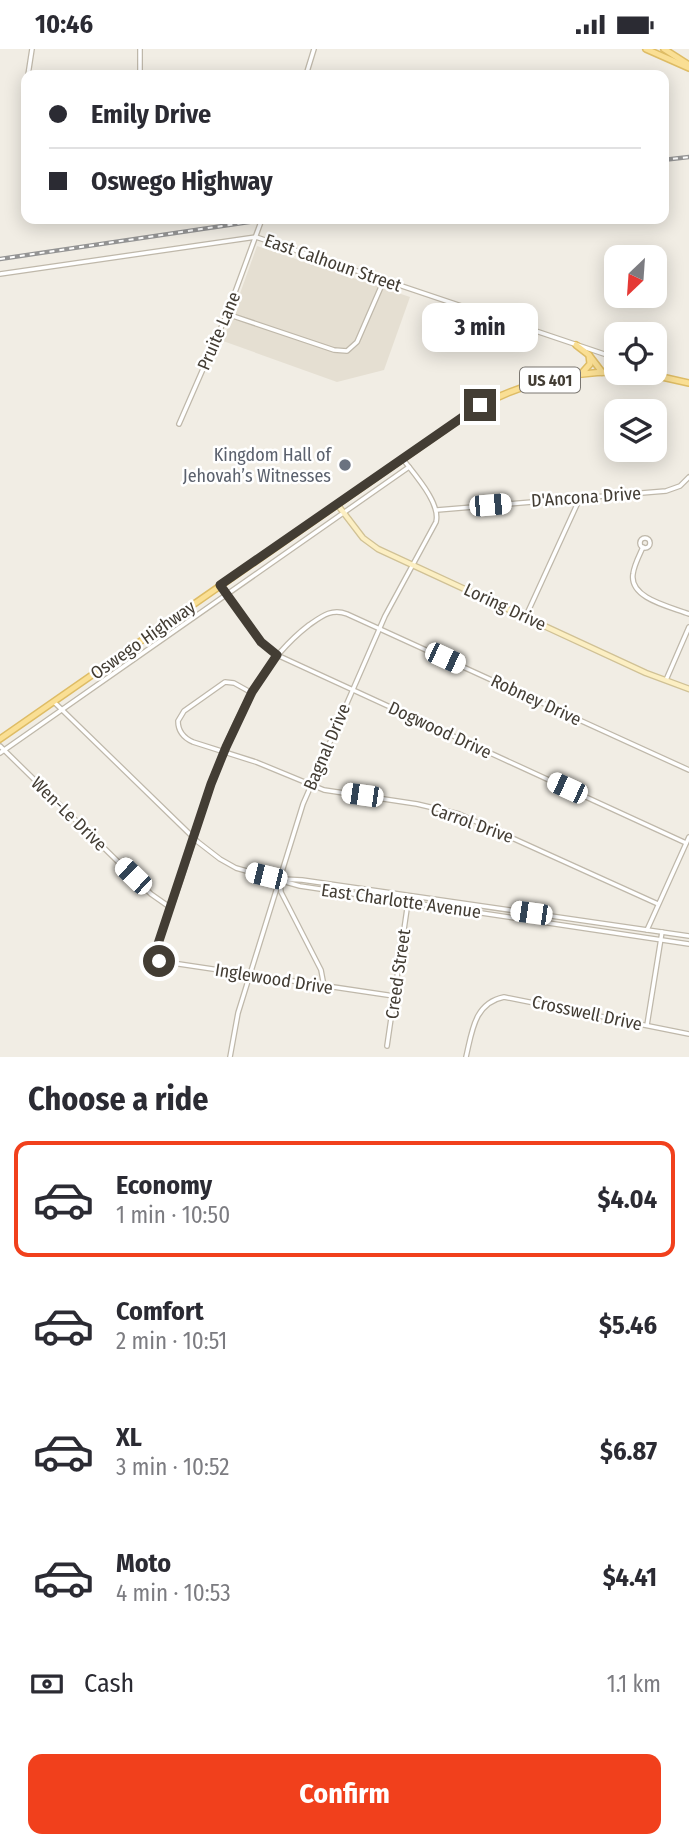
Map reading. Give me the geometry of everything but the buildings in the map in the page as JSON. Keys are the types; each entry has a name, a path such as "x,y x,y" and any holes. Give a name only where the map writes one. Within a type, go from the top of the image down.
{"main road":[{"path":"646,49 689,67"},
{"path":"664,49 689,67"},
{"path":"576,345 604,371"},
{"path":"581,375 590,364 589,355"},
{"name":"Oswego Highway","path":"0,739 487,401 531,385 604,372"},
{"path":"667,378 689,383"}],"street":[{"path":"29,70 32,49"},
{"path":"140,49 140,70"},
{"path":"308,70 314,49"},
{"name":"Pruite Lane","path":"179,424 227,314 260,224"},
{"name":"East Calhoun Street","path":"0,274 256,237 604,354"},
{"path":"227,314 334,350 347,351 357,342 384,280"},
{"path":"402,458 437,510"},
{"name":"Oswego Highway","path":"1,750 409,467"},
{"name":"D'Ancona Drive","path":"437,510 666,491 680,487 689,477"},
{"path":"526,616 580,498"},
{"name":"Loring Drive","path":"337,504 369,544 689,689"},
{"name":"Bagnal Drive","path":"230,1057 235,1023 311,785 380,628 434,527 437,510"},
{"path":"643,547 633,573 637,590 689,614"},
{"name":"Dogwood Drive","path":"220,585 261,642 277,655 686,843"},
{"name":"Robney Drive","path":"277,655 302,630 331,611 342,612 689,770"},
{"path":"666,680 689,627"},
{"path":"171,908 225,752 252,692 277,655"},
{"name":"Carrol Drive","path":"252,692 234,683 225,682 192,704 180,716 178,728 187,739 256,762 324,790 417,804 459,814 658,904"},
{"name":"East Charlotte Avenue","path":"54,702 194,839 232,866 300,886 689,944"},
{"name":"Wen-Le Drive","path":"1,750 151,894 171,908"},
{"path":"646,930 689,837"},
{"path":"280,880 281,892 321,970 324,986"},
{"name":"East Charlotte Avenue","path":"280,880 302,880 689,936"},
{"name":"Creed Street","path":"387,1046 408,902"},
{"name":"Inglewood Drive","path":"171,908 154,956 155,960 394,996"},
{"path":"647,1025 662,932"},
{"name":"Crosswell Drive","path":"466,1057 476,1019 486,1005 498,998 509,997 689,1034"}],"shaded area":[{"path":"257,246 410,297 384,370 337,382 223,341"}],"railway":[{"path":"669,159 689,157"},
{"path":"0,259 235,224"}],"place":[{"name":"Kingdom Hall of Jehovah’s Witnesses","path":"345,465"}],"route":[{"path":"159,961 155,960 154,956 211,784 248,700 277,655 261,642 220,585 480,405"}]}
